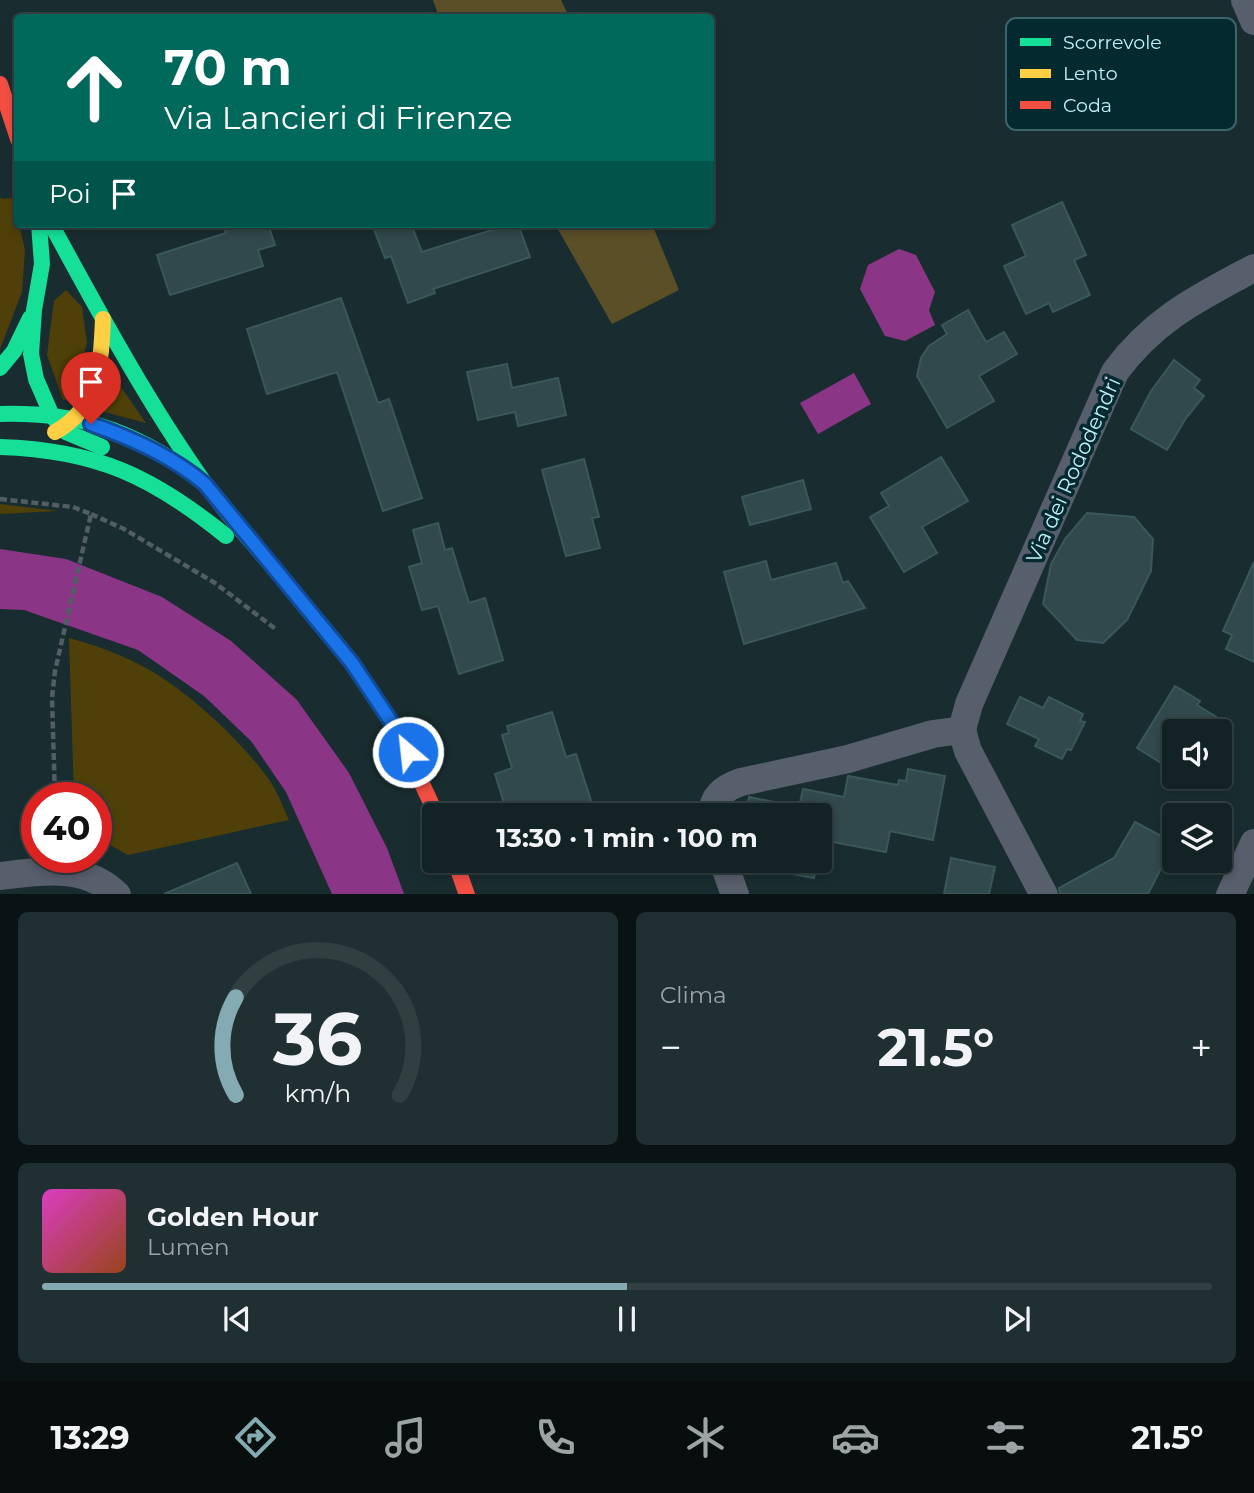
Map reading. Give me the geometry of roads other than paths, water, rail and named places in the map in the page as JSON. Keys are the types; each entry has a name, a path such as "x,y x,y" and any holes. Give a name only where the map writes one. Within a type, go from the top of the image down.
{"street":[{"path":"1245,0 1254,21"},
{"path":"0,84 14,127"},
{"path":"52,416 36,379 31,354 34,310 42,264 54,228"},
{"path":"56,228 136,376 205,484 352,663 398,732 431,803"},
{"name":"Via dei Rododendri","path":"962,730 969,704 1115,372 1133,348 1162,321 1254,268"},
{"path":"0,368 22,338 34,310"},
{"path":"0,433 51,433 70,424 94,387 99,370 103,319"},
{"path":"0,414 52,416 70,424 136,441 190,471 205,484"},
{"path":"70,424 84,441 138,462 156,474 313,614"},
{"path":"0,447 65,451 104,461 156,485 190,506"},
{"path":"714,803 725,788 741,782 836,762 942,732 962,730 968,751 1045,894"},
{"path":"1230,894 1254,843"},
{"path":"0,876 58,870 75,872 107,885 117,894"},
{"path":"459,873 467,894"},
{"path":"727,873 735,894"}]}
